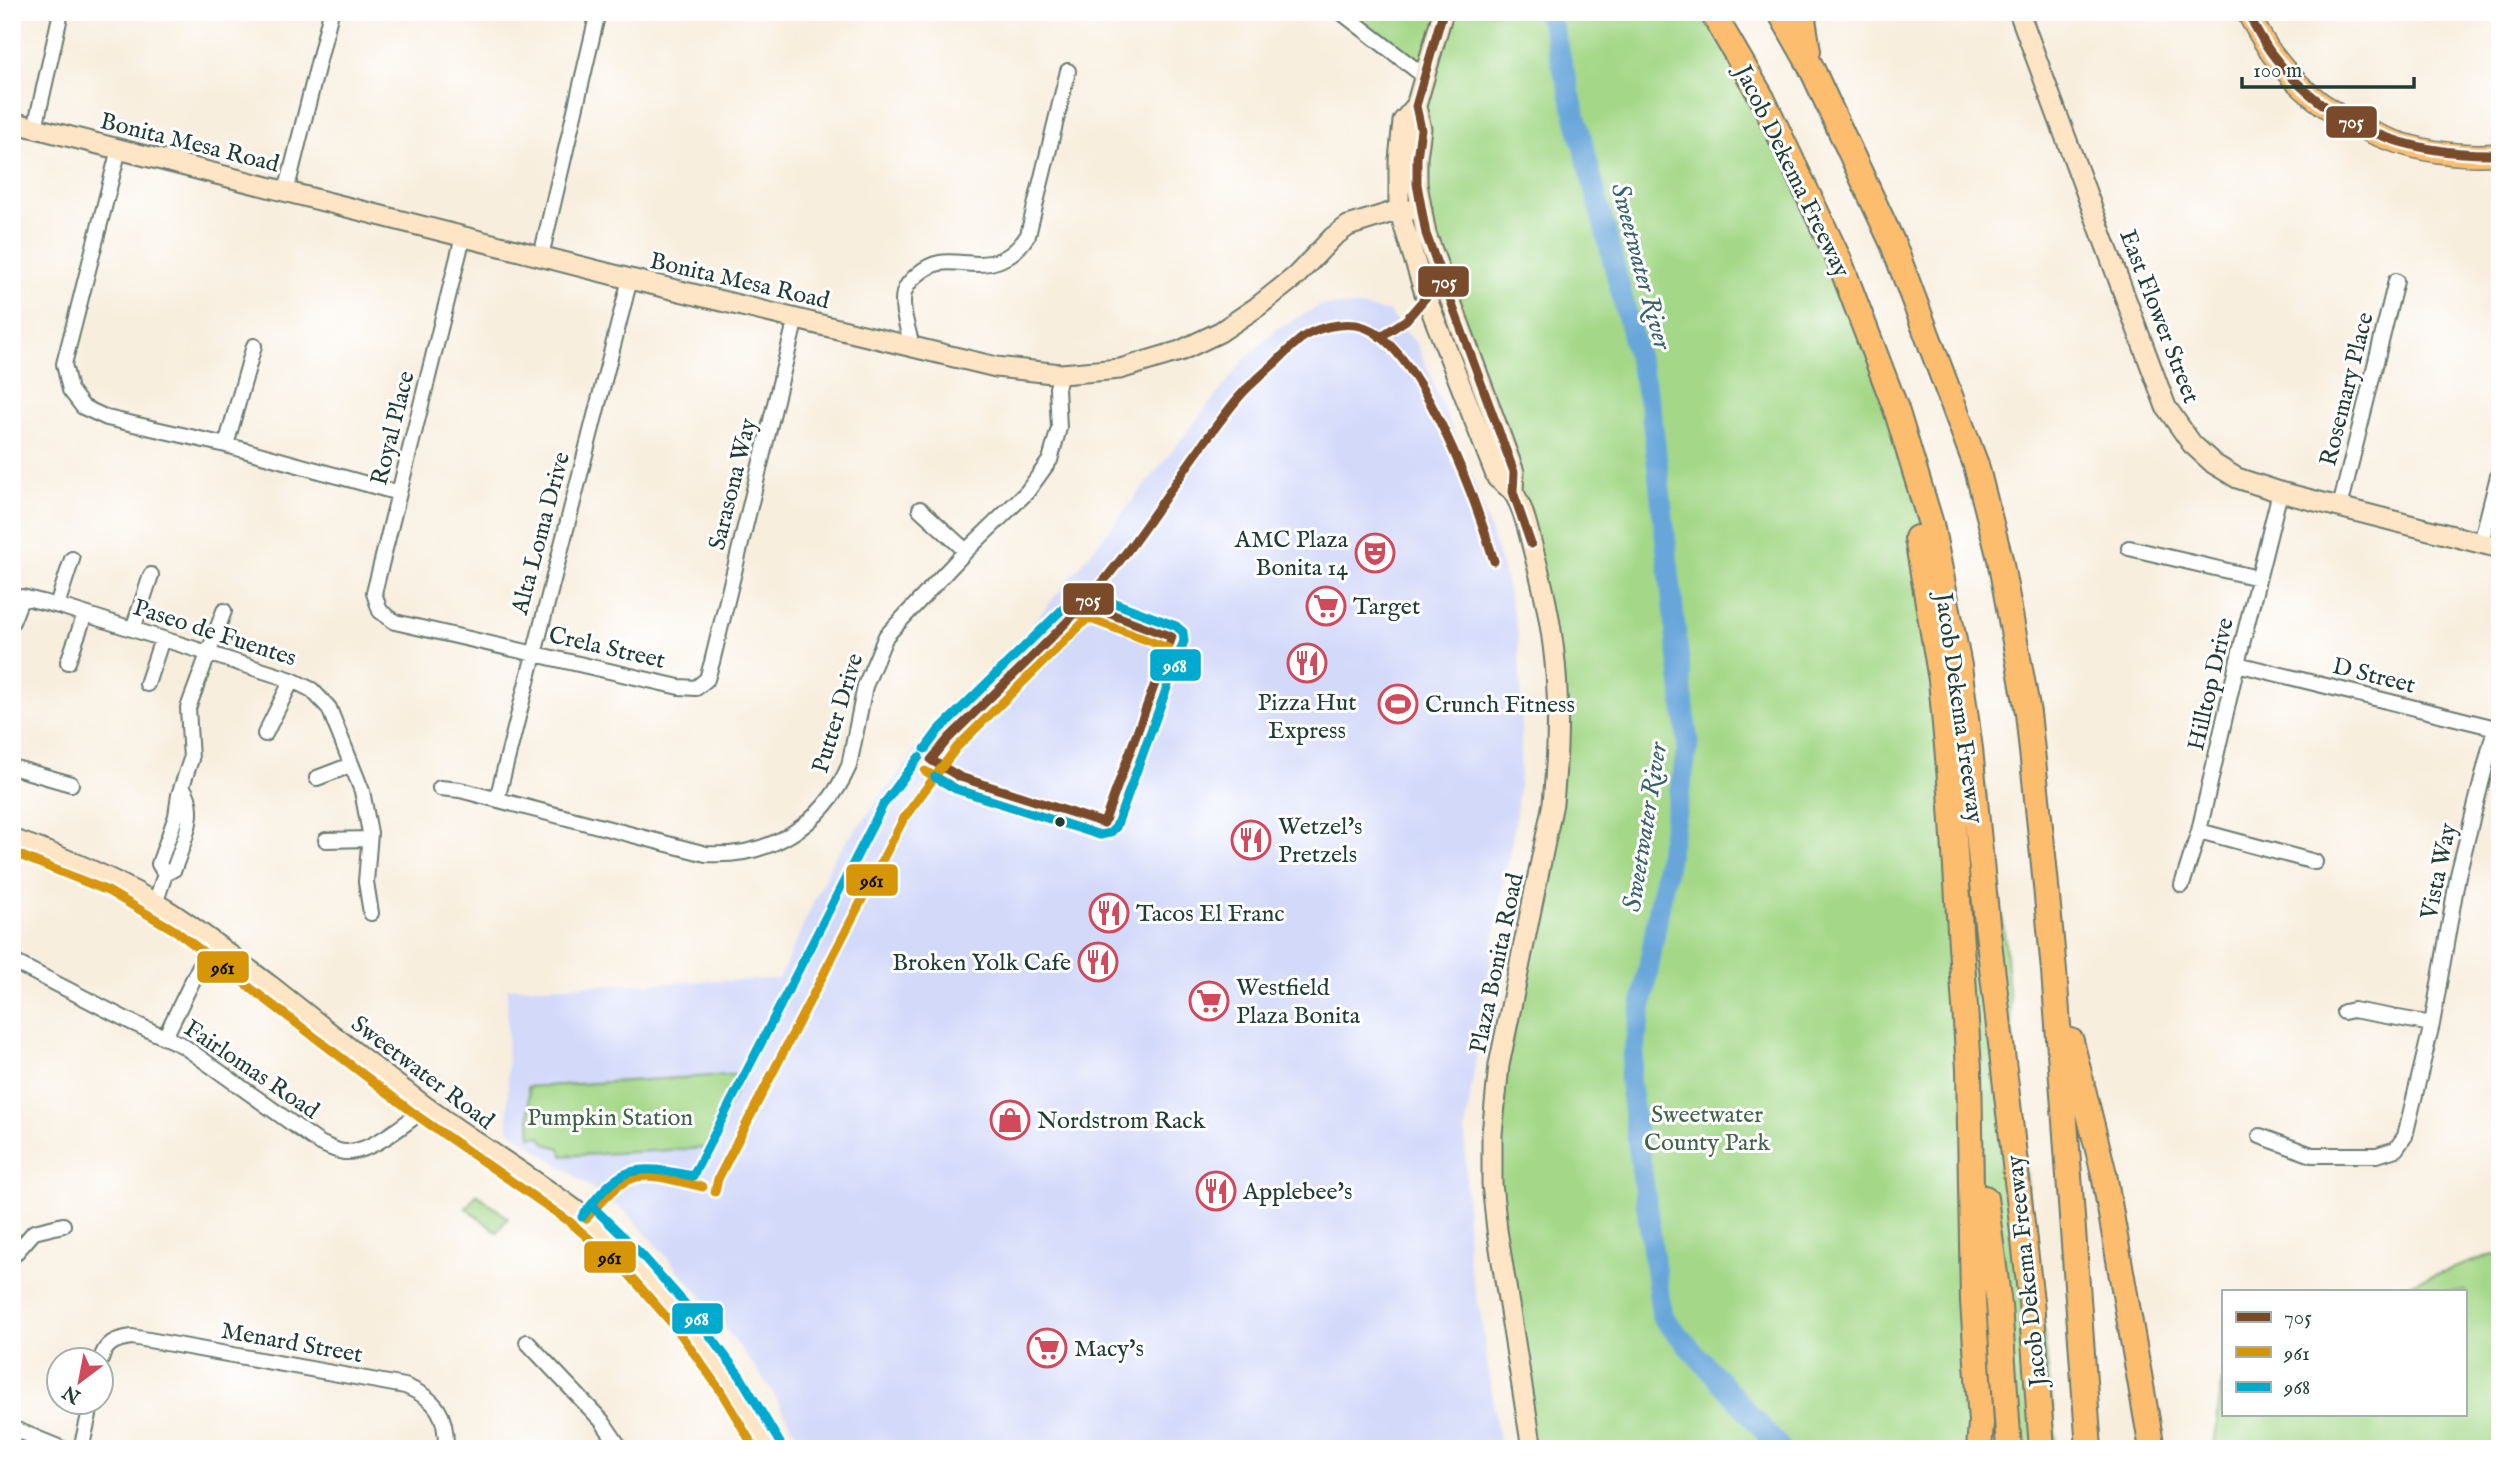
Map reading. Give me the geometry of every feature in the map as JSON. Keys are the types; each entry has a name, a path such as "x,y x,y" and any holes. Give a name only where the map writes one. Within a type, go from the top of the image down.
{"highway":[{"name":"Jacob Dekema Freeway","path":"1712,12 1762,98 1839,260 1896,409 1931,524 1959,666 1970,749 1987,924 2029,1288 2042,1449"},
{"name":"Jacob Dekema Freeway","path":"1780,12 1810,65 1893,244 1976,465 2000,559 2028,713 2054,971 2090,1449"},
{"path":"1802,12 1810,65"},
{"path":"1896,409 1941,680 1948,750 1969,1069 1973,1301 1981,1423 1979,1449"},
{"path":"2054,971 2104,1174 2152,1449"},
{"path":"1969,1069 1999,1306 2009,1449"}],"main road":[{"name":"Plaza Bonita Road","path":"1443,12 1416,106 1403,121 1399,160 1399,210 1426,297 1497,478 1513,492"},
{"name":"East Flower Street","path":"2019,12 2166,407 2182,433 2214,464 2237,478 2280,492 2490,545"},
{"path":"2247,12 2291,76 2314,97 2348,121 2385,138 2423,150 2460,155 2500,154"},
{"name":"Plaza Bonita Road","path":"1416,106 1421,130 1417,184 1426,234 1514,472 1513,492 1545,593 1555,646 1558,682 1557,761 1553,803 1499,1065 1492,1134 1492,1184 1497,1230 1532,1449"},
{"name":"Bonita Mesa Road","path":"12,122 630,279 996,367 1061,374 1120,369 1180,351 1220,332 1257,307 1296,276 1333,237 1348,226 1399,210 1422,210"},
{"name":"Sweetwater Road","path":"12,839 53,853 155,904 212,941 426,1108 576,1211 616,1245 666,1298 721,1368 746,1405 769,1449"}],"street":[{"path":"35,128 61,12"},
{"path":"286,192 331,12"},
{"path":"541,256 598,12"},
{"path":"1341,12 1424,76"},
{"path":"912,346 904,308 904,292 912,279 923,270 943,261 985,263 1000,260 1013,252 1028,234 1068,71"},
{"path":"119,149 64,364 70,390 83,407 107,418 226,445 399,493"},
{"name":"Royal Place","path":"395,622 380,611 374,593 463,237"},
{"name":"Alta Loma Drive","path":"497,799 630,279"},
{"name":"Rosemary Place","path":"2340,507 2396,281"},
{"name":"Sarasona Way","path":"712,662 796,318"},
{"path":"226,445 254,346"},
{"name":"Putter Drive","path":"440,788 497,799 706,854 750,852 784,839 803,828 823,809 844,778 849,766 865,686 886,636 966,551 1027,492 1050,460 1059,428 1057,388 1061,374"},
{"path":"2490,545 2500,468"},
{"name":"Hilltop Drive","path":"2182,885 2200,831 2237,664 2280,492"},
{"path":"920,509 966,551"},
{"path":"2129,548 2258,578"},
{"path":"58,605 72,559"},
{"path":"133,629 151,575"},
{"name":"Paseo de Fuentes","path":"12,622 15,606 22,597 58,605 292,680 312,690 329,708 362,791 369,839 366,882 372,913"},
{"path":"155,904 165,874 174,869 190,821 187,794 183,788 191,759 188,708 224,611"},
{"path":"68,662 85,614"},
{"name":"Crela Street","path":"395,622 679,687 695,688 707,679 712,662"},
{"path":"147,684 162,639"},
{"name":"D Street","path":"2237,664 2497,728"},
{"path":"265,734 292,680"},
{"name":"Vista Way","path":"2260,1136 2312,1155 2377,1155 2396,1149 2405,1136 2432,1024 2458,875 2497,728"},
{"path":"317,778 351,765"},
{"path":"12,767 71,784"},
{"path":"2200,831 2315,863"},
{"path":"326,840 369,839"},
{"path":"165,1037 212,941"},
{"name":"Fairlomas Road","path":"12,961 182,1045 318,1142 342,1152 353,1151 379,1141 426,1108"},
{"path":"2344,1012 2353,1010 2432,1024"},
{"path":"12,1257 34,1232 63,1225"},
{"name":"Menard Street","path":"108,1346 116,1339 132,1337 405,1386 422,1393 435,1404 446,1430 446,1449"},
{"path":"527,1342 594,1412 621,1449"},
{"path":"81,1449 89,1416"},
{"path":"12,1428 63,1449"}],"shaded area":[{"path":"1321,305 1388,311 1418,346 1473,480 1504,573 1518,634 1522,716 1515,824 1497,920 1465,1131 1468,1259 1480,1312 1500,1449 805,1449 770,1388 698,1292 627,1213 508,1129 507,988 779,979 833,859 933,729 1011,650 1246,358 1277,329"}],"green space":[{"name":"Sweetwater County Park","path":"1341,12 1712,12 1839,260 1969,670 2004,932 2021,1135 2057,1449 1531,1449 1492,1155 1551,813 1547,604 1420,260 1405,208 1426,70"},
{"name":"Pumpkin Station","path":"745,1074 706,1148 563,1156 560,1148 546,1144 540,1136 531,1137 528,1087"},
{"path":"477,1194 508,1218 497,1232 466,1208"},
{"path":"2493,1254 2500,1255 2500,1449 2214,1449 2222,1379 2222,1416 2466,1416 2466,1290 2392,1290"}],"waterway":[{"name":"Sweetwater River","path":"1545,12 1551,21 1651,408 1688,744 1629,1079 1662,1317 1781,1449"}],"transit line":[{"name":"705","path":"1443,12 1416,106 1421,129 1417,184 1426,234 1514,472 1513,492 1531,544"},
{"name":"705","path":"2247,12 2268,49 2294,80 2345,119 2403,143 2434,150 2500,154"},
{"name":"705","path":"1380,337 1406,320 1426,297"},
{"name":"705","path":"931,760 948,739 1083,605 1125,555 1200,448 1243,393 1297,342 1316,330 1337,325 1356,325 1379,336 1401,358 1423,390 1460,465 1494,561"},
{"name":"968","path":"925,749 939,730 1079,593 1088,593 1176,626 1183,632 1184,641 1116,827 1110,833 1100,835 956,789 935,777"},
{"name":"705","path":"1084,604 1172,637"},
{"name":"961","path":"715,1192 718,1179 904,818 957,747 1093,613"},
{"name":"961","path":"1080,615 1168,648"},
{"name":"705","path":"1104,823 1172,637"},
{"name":"961","path":"1116,827 1184,641"},
{"name":"968","path":"582,1217 607,1187 629,1172 655,1170 693,1176 883,805 919,757"},
{"name":"705","path":"931,760 960,777 1104,823"},
{"name":"961","path":"925,771 956,789 1100,835"},
{"name":"961","path":"12,852 108,891 176,931 419,1117 570,1222 626,1271 676,1328 720,1390 755,1449"},
{"name":"961","path":"586,1219 614,1189 637,1177 664,1178 703,1187"},
{"name":"968","path":"595,1209 642,1255 694,1314 740,1376 780,1443"}],"place":[{"name":"AMC Plaza Bonita 14","path":"1375,553"},
{"name":"Target","path":"1326,606"},
{"name":"Pizza Hut Express","path":"1307,663"},
{"name":"Crunch Fitness","path":"1398,704"},
{"name":"Wetzel's Pretzels","path":"1251,840"},
{"name":"Tacos El Franc","path":"1109,913"},
{"name":"Broken Yolk Cafe","path":"1098,962"},
{"name":"Westfield Plaza Bonita","path":"1209,1001"},
{"name":"Nordstrom Rack","path":"1010,1120"},
{"name":"Applebee's","path":"1216,1191"},
{"name":"Macy's","path":"1047,1348"}]}
